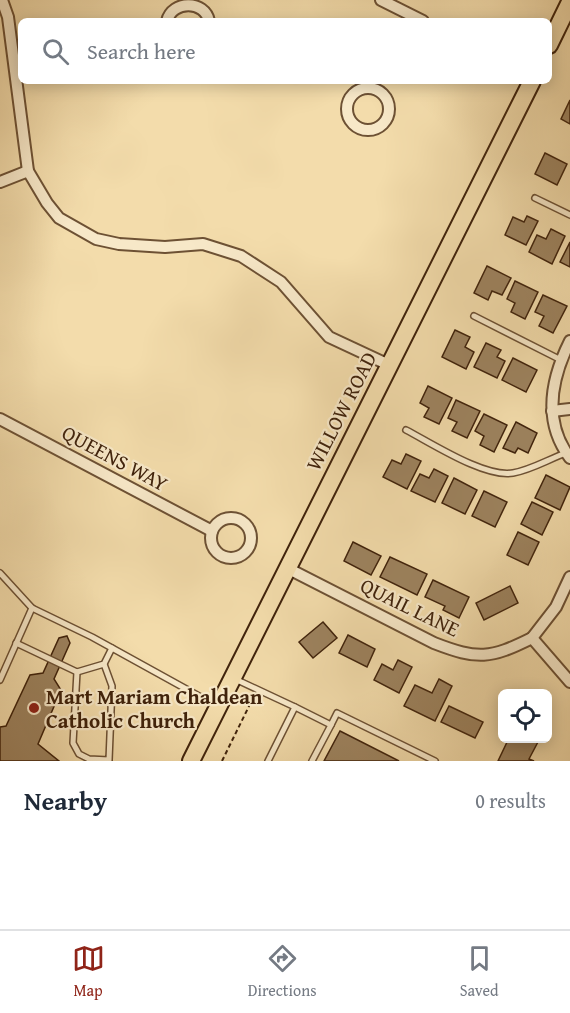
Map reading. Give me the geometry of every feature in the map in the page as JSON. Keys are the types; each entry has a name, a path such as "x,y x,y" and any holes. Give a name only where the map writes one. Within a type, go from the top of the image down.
{"main road":[{"path":"552,39 570,2"},
{"name":"WILLOW ROAD","path":"191,761 530,84"}],"street":[{"path":"2,0 28,171 59,218 96,239 119,244 165,247 203,244 241,256 281,282 329,337 390,365"},
{"path":"381,0 412,18"},
{"path":"168,18 176,5 186,1 198,2 207,12 208,18"},
{"path":"0,182 28,171"},
{"path":"568,456 556,432 552,411 553,382 570,341"},
{"path":"552,411 570,409"},
{"name":"QUEENS WAY","path":"0,419 212,531"},
{"name":"QUAIL LANE","path":"287,568 434,643 459,653 476,656 497,654 532,638"},
{"path":"570,577 556,607 532,638 570,682"}],"lane":[{"path":"535,198 570,215"},
{"path":"474,316 561,360"},
{"path":"406,430 481,468 496,473 514,473 568,456"},
{"path":"0,573 32,608 112,648 218,707"},
{"path":"0,680 32,608"},
{"path":"16,643 77,672 104,664"},
{"path":"77,672 73,743 79,754 89,759 109,760 112,686 104,664 112,648"},
{"path":"233,678 331,725"},
{"path":"268,761 295,707"},
{"path":"312,761 337,713 435,761"}],"path":[{"path":"222,761 258,690"}],"building":[{"path":"570,100 570,124 561,119"},
{"path":"545,153 567,164 557,185 535,174"},
{"path":"527,216 538,221 526,245 505,235 513,217 524,222"},
{"path":"551,229 565,236 552,264 529,252 537,235 546,239"},
{"path":"570,242 570,267 560,262"},
{"path":"487,266 511,278 502,295 492,291 488,300 474,293"},
{"path":"515,281 538,292 525,319 511,312 515,303 507,299"},
{"path":"543,295 567,306 553,333 539,326 544,316 535,312"},
{"path":"455,330 470,337 465,347 474,352 466,369 442,357"},
{"path":"486,343 501,350 497,357 505,361 497,378 474,367"},
{"path":"513,358 537,370 526,392 502,380"},
{"path":"428,386 452,398 439,424 424,417 429,408 420,403"},
{"path":"456,400 480,411 467,438 452,431 457,422 448,418"},
{"path":"484,414 507,425 494,452 480,445 484,436 475,431"},
{"path":"516,422 537,433 528,453 518,448 515,453 503,448"},
{"path":"406,454 421,461 407,489 383,477 392,460 401,464"},
{"path":"434,469 448,476 435,502 411,491 420,474 429,478"},
{"path":"546,475 570,487 560,510 535,498"},
{"path":"454,478 477,490 465,514 442,503"},
{"path":"484,491 507,502 495,527 472,516"},
{"path":"532,502 553,512 542,535 521,524"},
{"path":"518,532 539,542 528,565 507,555"},
{"path":"353,542 381,556 371,575 344,561"},
{"path":"390,557 427,574 417,595 380,577"},
{"path":"433,580 469,597 459,618 443,610 445,606 425,597"},
{"path":"510,586 518,603 484,620 476,603"},
{"path":"323,622 337,638 313,658 299,642"},
{"path":"348,635 375,649 367,667 339,653"},
{"name":"Mart Mariam Chaldean Catholic Church","path":"67,636 70,643 54,679 61,690 38,744 59,761 0,761 0,727 6,726 30,675 43,673 59,638"},
{"path":"398,660 412,667 399,693 374,680 382,664 393,670"},
{"path":"439,679 452,686 435,721 404,706 415,685 432,693"},
{"path":"449,706 483,722 475,738 441,722"},
{"path":"340,731 399,761 324,761"},
{"path":"507,743 537,743 529,759 534,761 498,761"}],"place":[{"name":"Mart Mariam Chaldean Catholic Church","path":"34,708"}]}
